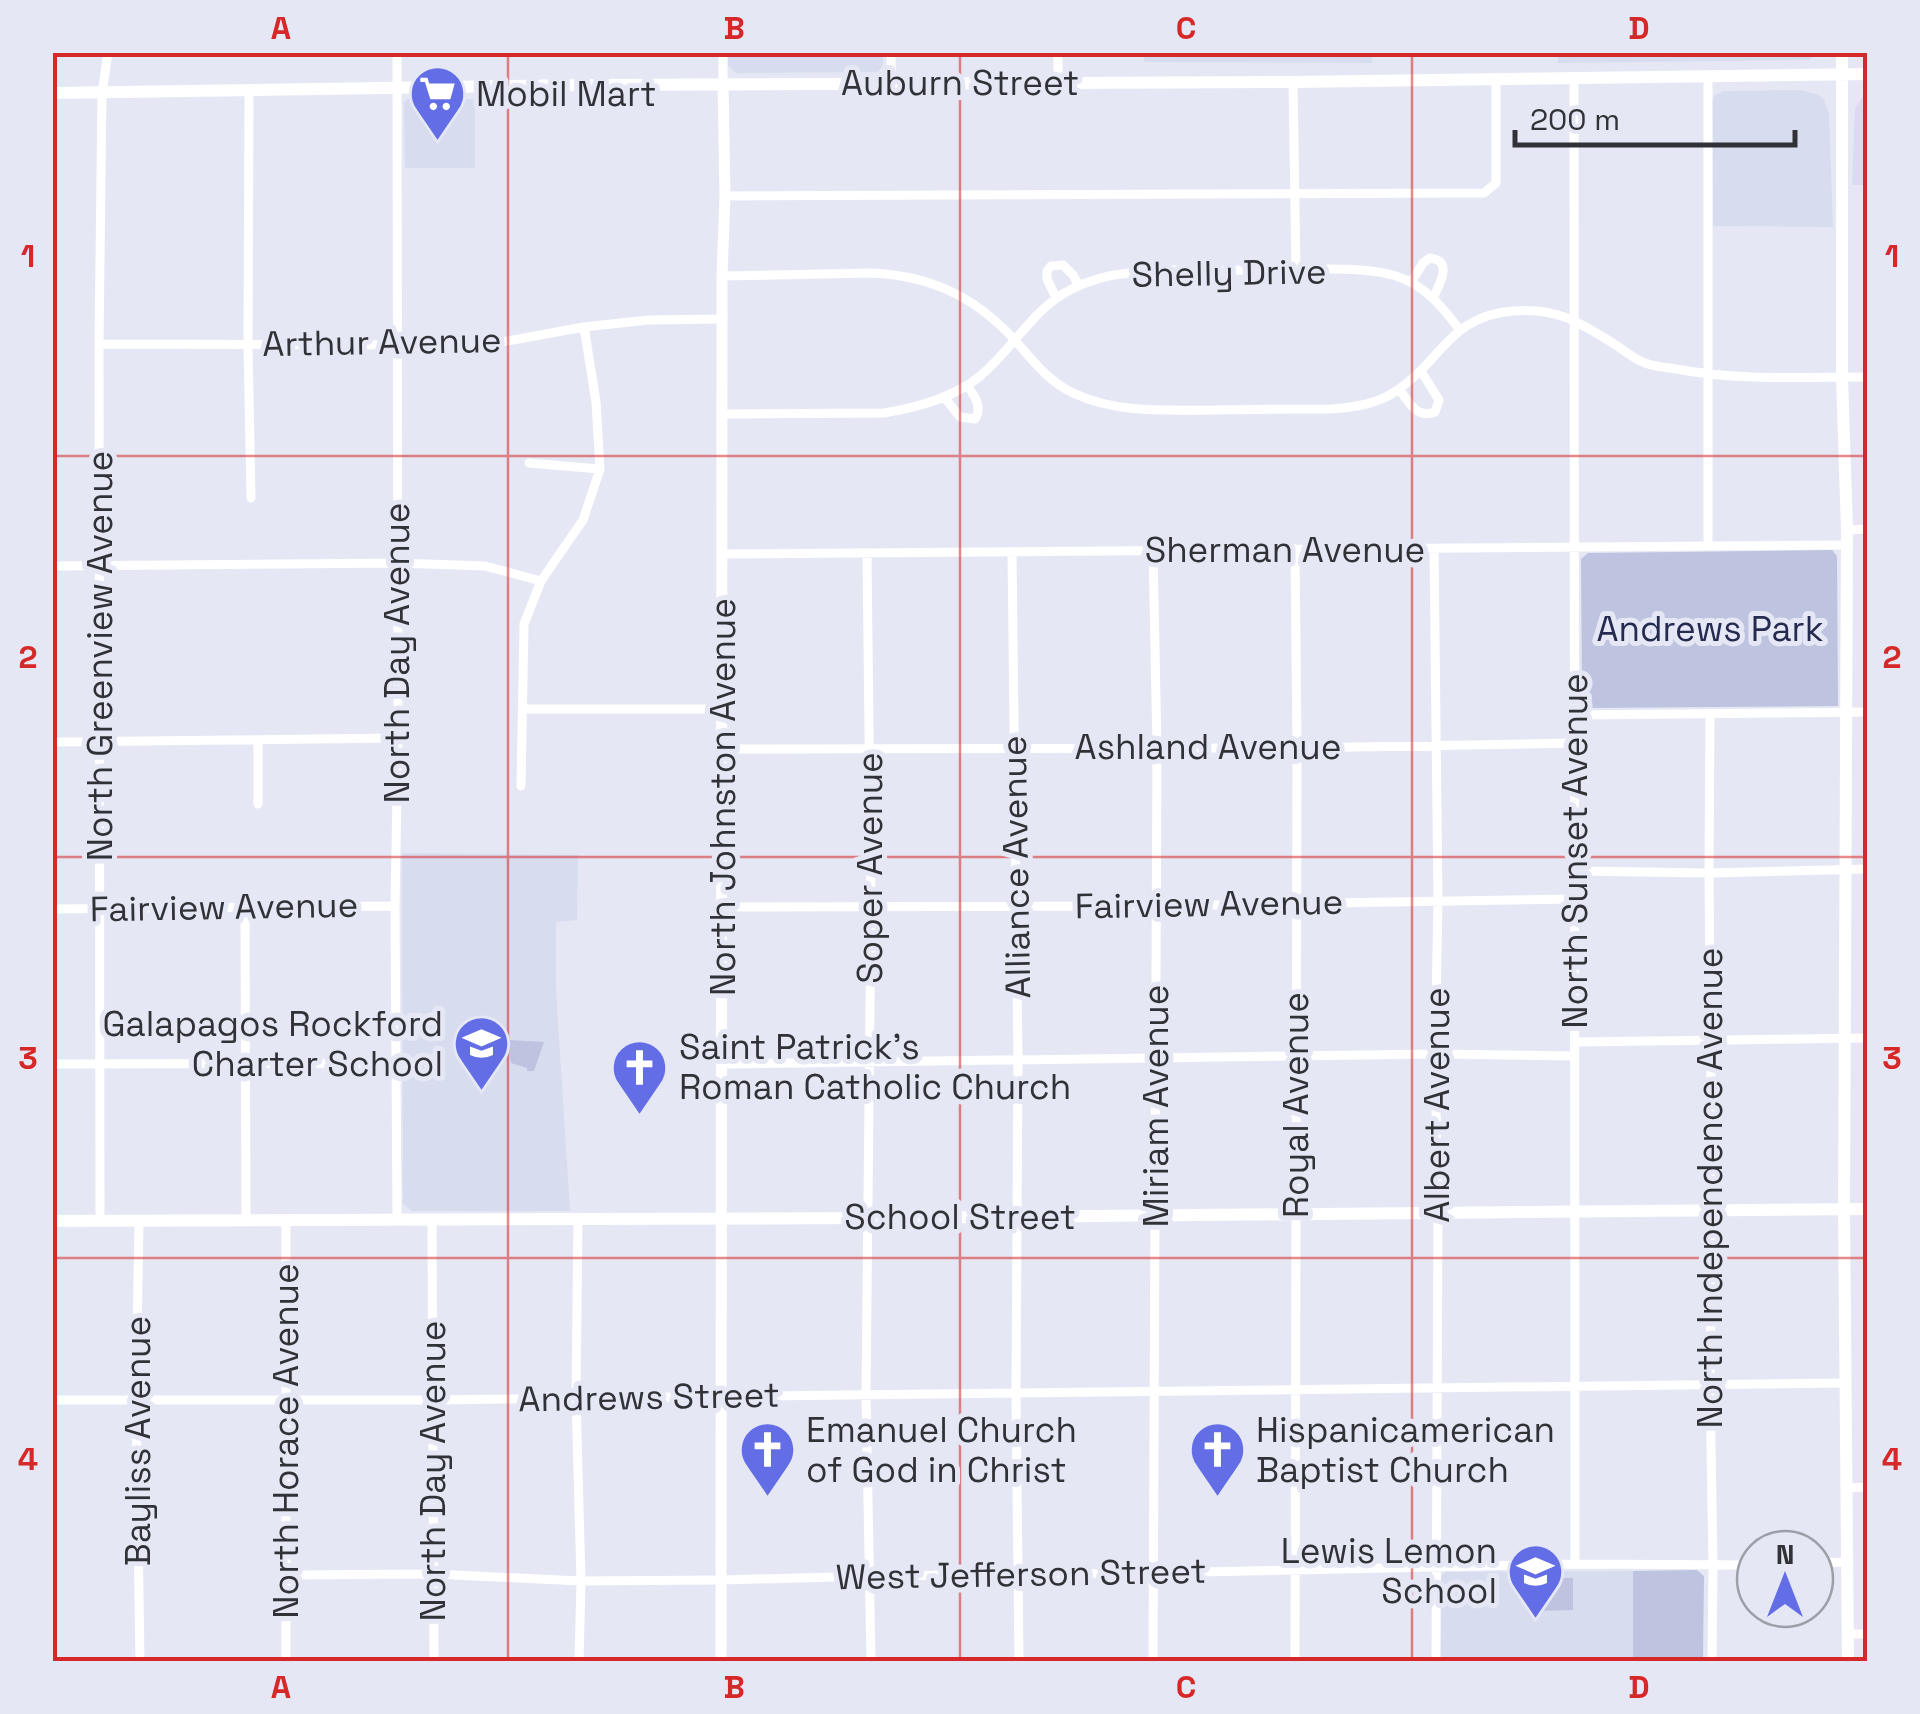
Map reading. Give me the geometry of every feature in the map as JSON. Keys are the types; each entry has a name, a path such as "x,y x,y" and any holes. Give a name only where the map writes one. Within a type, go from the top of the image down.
{"main road":[{"path":"1842,52 1842,377 1848,530 1844,1209 1848,1662"},
{"name":"Auburn Street","path":"52,93 1868,74"},
{"name":"School Street","path":"52,1220 1868,1209"}],"street":[{"name":"North Greenview Avenue","path":"100,1220 100,344 102,93 108,52"},
{"name":"North Day Avenue","path":"396,1219 397,52"},
{"name":"North Johnston Avenue","path":"721,1662 725,196 722,52"},
{"path":"890,52 891,84"},
{"path":"1058,52 1058,82"},
{"path":"1708,77 1708,545"},
{"name":"North Sunset Avenue","path":"1574,78 1575,1564"},
{"path":"725,196 1484,193 1494,187 1496,176 1496,79"},
{"path":"1293,82 1296,270"},
{"path":"249,91 251,498"},
{"path":"1410,282 1423,263 1430,258 1438,259 1444,270 1433,298"},
{"path":"1056,298 1047,275 1051,266 1063,265 1079,286"},
{"name":"Shelly Drive","path":"723,414 884,412 944,397 988,370 1056,298 1101,278 1134,272 1376,272 1410,282 1443,307 1459,329"},
{"path":"722,276 870,273 916,278 948,288 994,321 1052,380 1077,395 1139,410 1330,409 1375,400 1399,389 1459,329 1491,315 1518,310 1574,319 1644,363 1708,376 1868,376"},
{"name":"Arthur Avenue","path":"100,344 485,345 584,327 723,318"},
{"path":"521,786 524,624 541,581 584,520 600,469 596,402 584,327"},
{"path":"1399,389 1416,412 1435,412 1438,400 1420,371"},
{"path":"944,397 960,417 975,419 978,404 968,385"},
{"path":"529,463 600,469"},
{"path":"1848,530 1868,529"},
{"name":"Sherman Avenue","path":"724,554 1847,545"},
{"name":"Albert Avenue","path":"1434,548 1438,901 1436,1662"},
{"name":"Royal Avenue","path":"1295,549 1295,1662"},
{"name":"Miriam Avenue","path":"1153,551 1158,747 1153,1662"},
{"name":"Alliance Avenue","path":"1012,552 1018,1060 1018,1662"},
{"name":"Soper Avenue","path":"867,554 871,907 866,1394 870,1662"},
{"path":"52,566 397,563 485,566 541,581"},
{"path":"523,710 722,709"},
{"path":"1574,715 1868,712"},
{"name":"North Independence Avenue","path":"1710,714 1712,1662"},
{"path":"52,742 398,738"},
{"path":"258,740 258,804"},
{"name":"Ashland Avenue","path":"722,749 1297,748 1574,743"},
{"path":"1574,871 1868,870"},
{"name":"Fairview Avenue","path":"722,907 1155,906 1574,899"},
{"name":"Fairview Avenue","path":"52,908 395,906"},
{"name":"North Horace Avenue","path":"245,907 246,1220"},
{"path":"1575,1042 1868,1038"},
{"path":"722,1064 1435,1054 1575,1056"},
{"path":"52,1064 395,1063"},
{"path":"578,1219 579,1662"},
{"name":"Bayliss Avenue","path":"139,1220 136,1399 140,1662"},
{"name":"North Horace Avenue","path":"286,1220 286,1662"},
{"name":"North Day Avenue","path":"432,1220 434,1662"},
{"name":"Andrews Street","path":"52,1400 434,1400 1846,1384"},
{"path":"1846,1488 1868,1487"},
{"path":"1835,1562 1847,1562"},
{"name":"West Jefferson Street","path":"286,1576 434,1574 581,1581 722,1580 1295,1568 1735,1565"},
{"path":"1848,1634 1868,1634"}],"shaded area":[{"path":"1144,52 1372,52 1372,63 1144,62"},
{"path":"1558,52 1818,53 1809,60 1558,63"},
{"path":"727,53 883,53 883,65 878,72 736,73 728,66"},
{"path":"1801,90 1819,95 1829,114 1833,227 1713,226 1714,96 1723,91"},
{"path":"1867,94 1867,185 1852,185 1855,109"},
{"path":"408,99 475,99 475,168 405,168 404,103"},
{"name":"Galapagos Rockford Charter School","path":"402,853 578,855 577,920 556,922 556,989 570,1211 412,1211 403,1204"},
{"name":"Lewis Lemon School","path":"1633,1571 1633,1661 1439,1661 1439,1579 1445,1572"}],"green space":[{"name":"Andrews Park","path":"1832,550 1837,556 1838,706 1587,708 1582,704 1581,559 1588,553"},
{"path":"507,1040 544,1042 534,1071 511,1063"},
{"path":"1697,1570 1704,1576 1703,1661 1633,1661 1633,1571"},
{"path":"1536,1578 1573,1578 1573,1610 1536,1611"}],"place":[{"name":"Mobil Mart","path":"437,143"},
{"name":"Galapagos Rockford Charter School","path":"482,1093"},
{"name":"Saint Patrick's Roman Catholic Church","path":"640,1116"},
{"name":"Emanuel Church of God in Christ","path":"767,1499"},
{"name":"Hispanicamerican Baptist Church","path":"1217,1499"},
{"name":"Lewis Lemon School","path":"1536,1620"}]}
